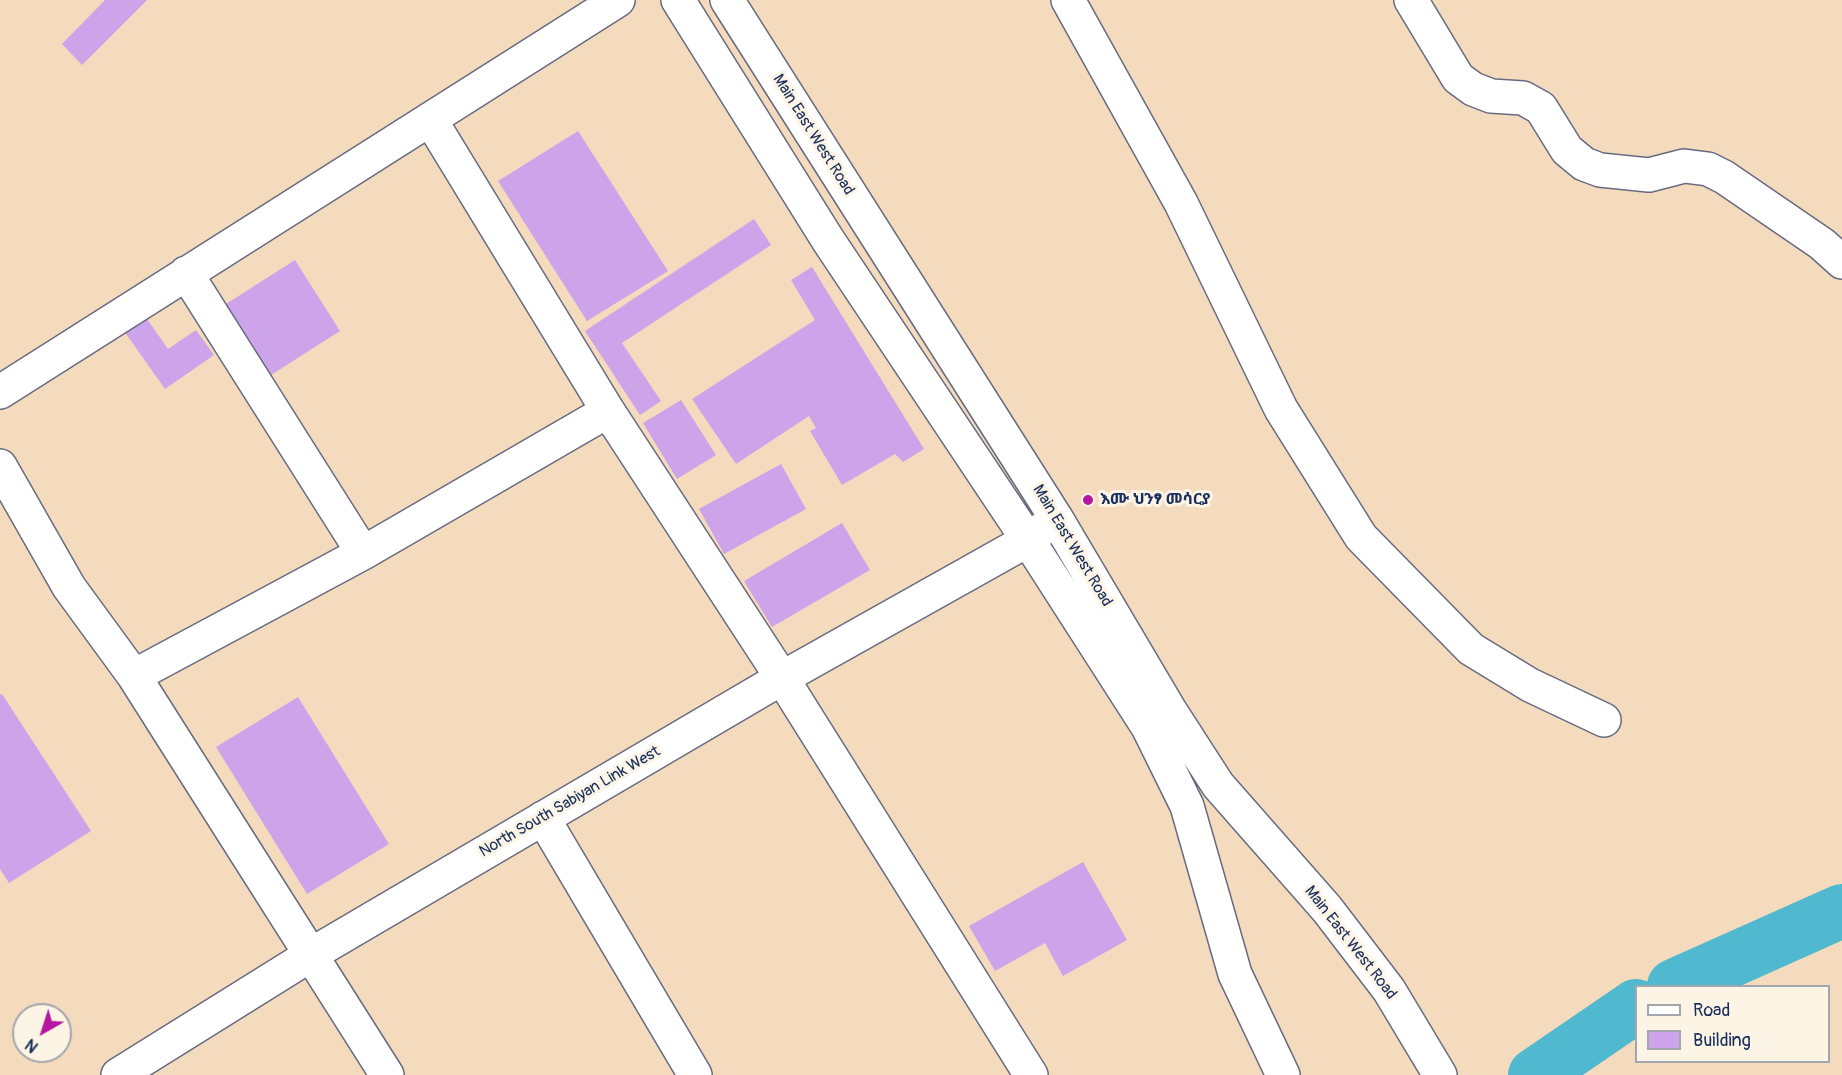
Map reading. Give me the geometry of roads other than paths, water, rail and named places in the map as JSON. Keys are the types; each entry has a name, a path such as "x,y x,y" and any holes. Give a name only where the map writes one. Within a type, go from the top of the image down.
{"street":[{"path":"0,392 618,0"},
{"name":"Main East West Road","path":"678,0 828,240 1029,540 1149,727 1187,806 1235,974 1282,1074"},
{"name":"Main East West Road","path":"727,0 1056,518 1169,709 1218,785 1327,909 1389,990 1440,1075"},
{"path":"1068,0 1181,203 1281,409 1361,537 1471,649 1530,686 1604,720"},
{"path":"1411,0 1458,78 1473,89 1491,96 1523,98 1541,108 1567,150 1584,164 1600,170 1649,175 1684,166 1708,169 1724,177 1822,244 1842,262"},
{"path":"430,119 609,411 782,678 1031,1075"},
{"path":"828,240 867,220"},
{"path":"186,273 363,552"},
{"path":"134,676 363,552 609,411"},
{"path":"0,466 69,587 134,676 387,1075"},
{"name":"North South Sabiyan Link West","path":"118,1075 312,954 543,818 782,678 1029,540 1056,518"},
{"path":"543,818 695,1075"}],"waterway":[{"path":"1676,985 1842,911"},
{"path":"1535,1075 1635,1007"}],"place":[{"name":"እሙ ህንፃ መሳርያ","path":"1088,500"}]}
